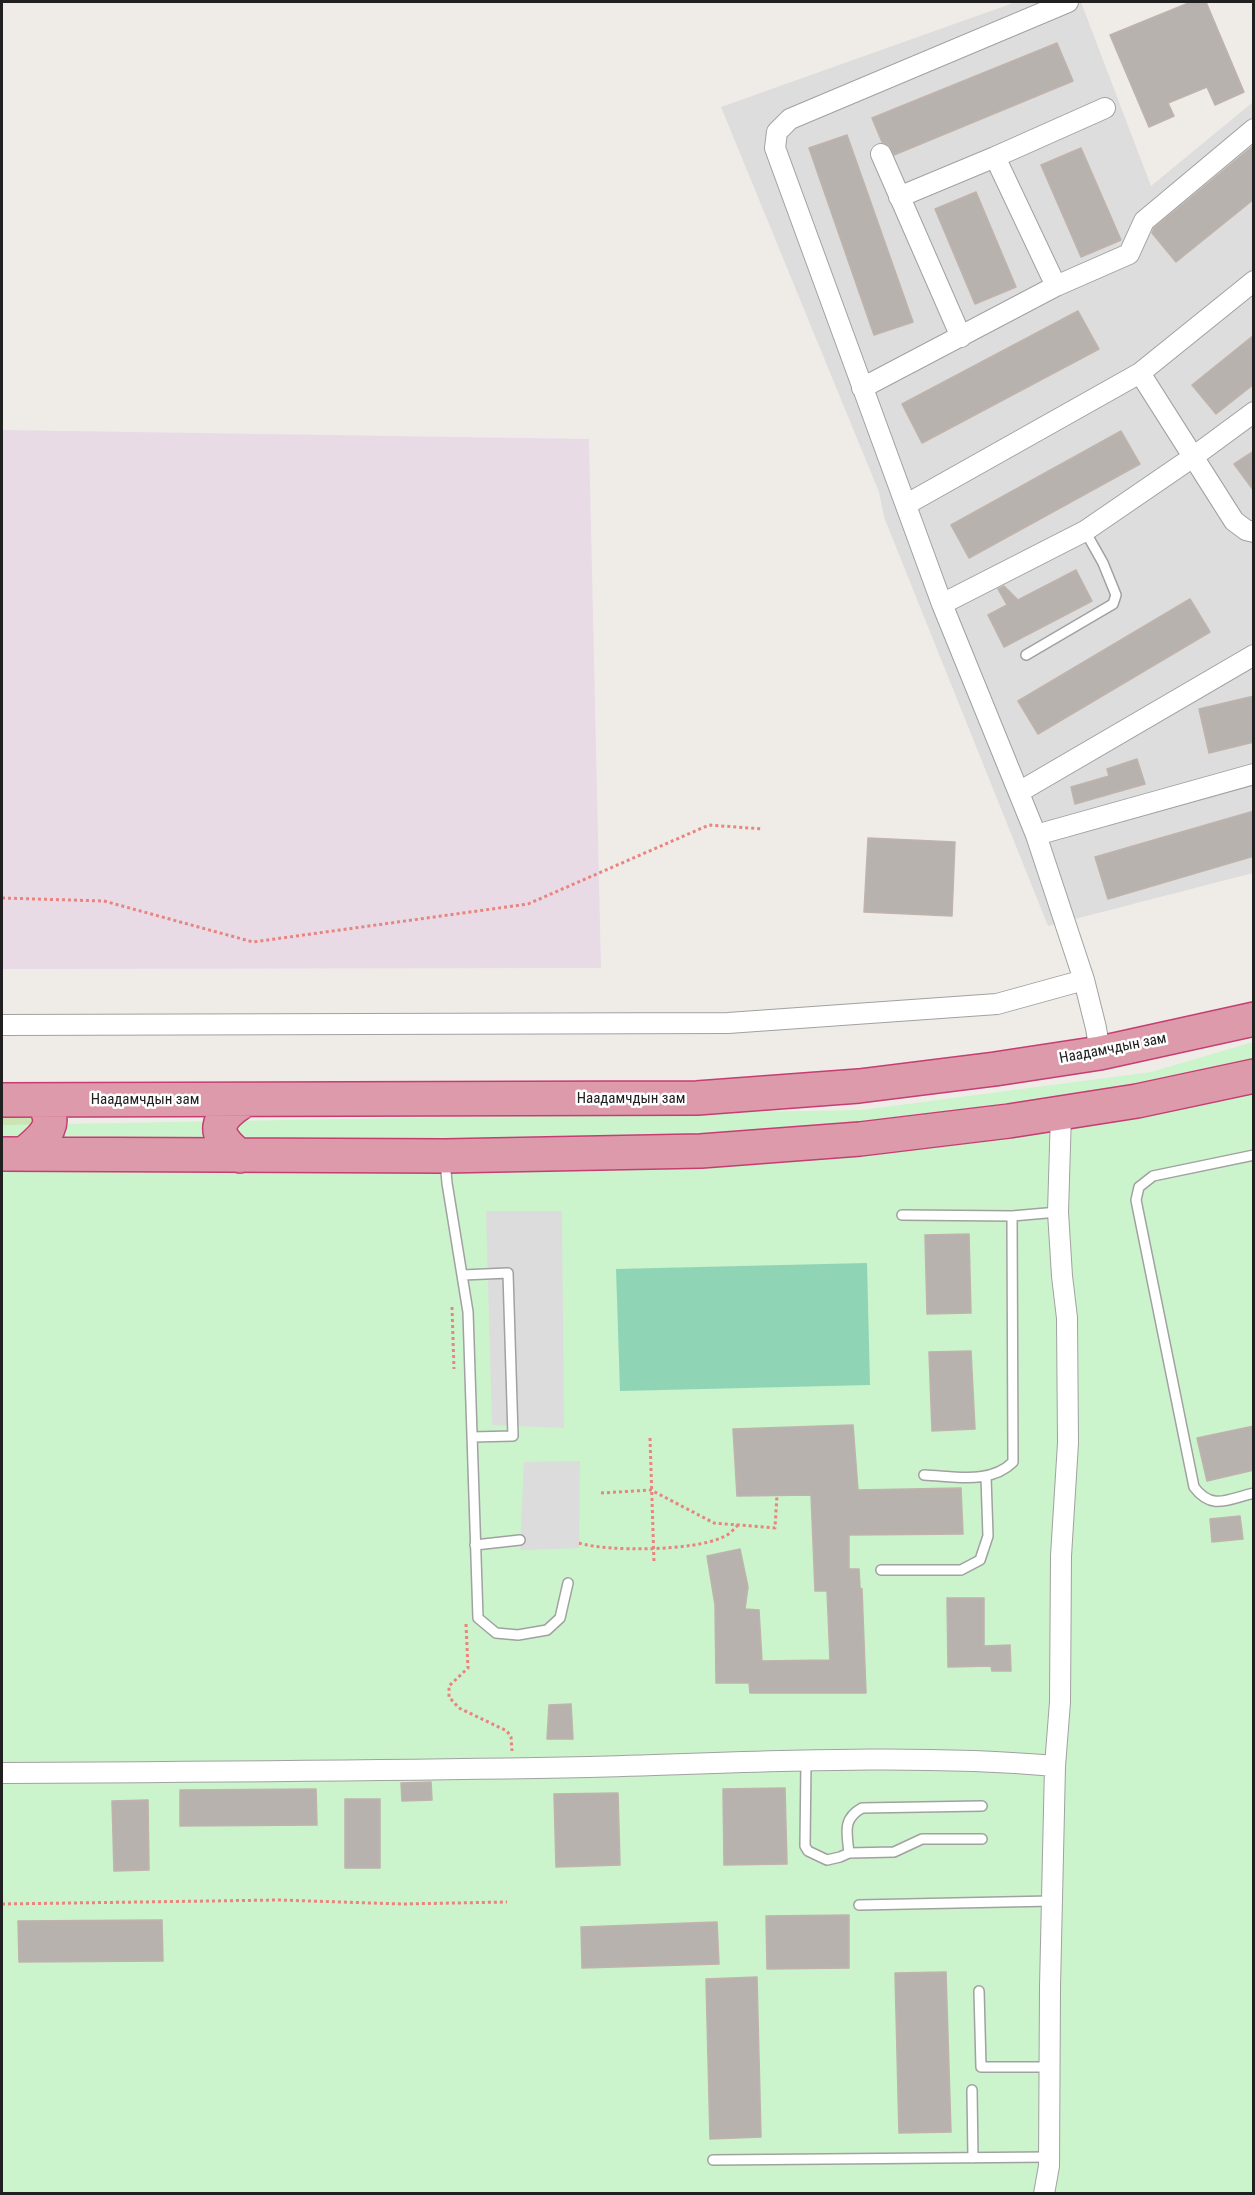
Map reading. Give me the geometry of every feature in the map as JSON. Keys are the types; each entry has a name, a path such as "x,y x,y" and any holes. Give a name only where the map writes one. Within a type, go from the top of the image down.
{"highway":[{"name":"Наадамчдын зам","path":"2,1100 697,1098 859,1086 995,1069 1100,1053 1254,1019"},
{"path":"13,1154 445,1156 701,1151 860,1139 1009,1121 1137,1101 1254,1076"},
{"path":"13,1154 41,1140 50,1125 47,1109 40,1100"},
{"path":"240,1156 224,1142 220,1134 221,1123 225,1115 245,1100"}],"street":[{"path":"1068,2 790,119 777,132 775,148 942,604 1036,836 1084,980 1100,1053"},
{"path":"899,197 995,158 1105,108"},
{"path":"862,388 1056,286 1129,254 1144,221 1254,129"},
{"path":"880,154 961,337"},
{"path":"995,158 1056,286"},
{"path":"907,504 1140,373 1254,280"},
{"path":"1140,373 1234,521 1246,530 1254,532"},
{"path":"942,604 1085,531 1254,412"},
{"path":"1019,792 1254,655"},
{"path":"1036,836 1254,774"},
{"path":"2,1025 728,1023 997,1004 1084,980"},
{"path":"1044,2193 1049,2157 1055,1766 1060,1702 1061,1556 1068,1443 1067,1318 1058,1212 1061,1113"},
{"path":"2,1773 396,1771 806,1762 991,1761 1055,1766"}],"lane":[{"path":"1026,655 1113,604 1116,595 1103,563 1085,531"},
{"path":"1254,1155 1153,1176 1139,1187 1136,1200 1194,1487 1201,1497 1212,1502 1254,1493"},
{"path":"445,1156 447,1183 468,1312 478,1618 496,1633 518,1635 547,1630 560,1618 568,1583"},
{"path":"902,1215 1012,1216 1058,1212"},
{"path":"924,1475 986,1477 1005,1470 1013,1462 1012,1216"},
{"path":"463,1275 507,1273 513,1436 472,1437"},
{"path":"881,1570 961,1570 980,1560 988,1536 986,1477"},
{"path":"475,1545 520,1540"},
{"path":"806,1762 805,1846 808,1851 827,1860 849,1853 894,1852 922,1839 982,1839"},
{"path":"849,1853 848,1821 853,1813 862,1808 982,1806"},
{"path":"860,1905 1052,1901"},
{"path":"979,1991 981,2067 1049,2067"},
{"path":"972,2090 973,2158"},
{"path":"713,2160 1049,2157"}],"path":[{"path":"2,898 104,901 253,942 528,904 709,825 763,829"},
{"path":"650,1438 654,1562"},
{"path":"601,1493 651,1491 714,1523 775,1528 777,1495"},
{"path":"579,1543 595,1547 653,1549 694,1544 724,1537 738,1526"},
{"path":"2,1904 279,1900 402,1904 507,1902"}],"shaded area":[{"path":"1016,2 1081,2 1151,186 1253,102 1253,873 1048,926 884,517 879,492 721,107"},
{"path":"2,430 589,439 601,968 2,969"},
{"path":"486,1211 562,1211 564,1428 492,1425"},
{"path":"580,1461 579,1548 520,1550 524,1462"}],"green space":[{"path":"1253,1042 1253,2193 2,2193 2,1125 862,1110 1151,1072"},
{"path":"2,1118 39,1118 43,1124 2,1127"},
{"path":"867,1263 870,1385 620,1391 616,1269"}],"building":[{"path":"1191,2 1206,2 1244,92 1215,105 1207,87 1168,103 1174,116 1149,127 1110,35"},
{"path":"1057,43 1073,81 894,155 889,145 882,142 872,118"},
{"path":"847,135 913,322 874,335 809,148"},
{"path":"1254,145 1254,199 1176,262 1152,233 1154,228"},
{"path":"1081,148 1121,240 1081,257 1041,165"},
{"path":"976,192 1016,287 975,304 935,209"},
{"path":"1078,311 1099,349 922,443 902,404"},
{"path":"1254,335 1254,384 1216,414 1192,385"},
{"path":"1121,431 1140,464 969,558 951,525"},
{"path":"1254,451 1254,491 1234,464"},
{"path":"1076,570 1092,601 1004,647 988,615 1007,605 998,589 1004,586 1018,600"},
{"path":"1190,599 1210,632 1038,734 1018,701"},
{"path":"1254,696 1254,742 1209,753 1199,709"},
{"path":"1137,759 1145,784 1075,804 1071,787 1109,776 1107,769"},
{"path":"1254,811 1254,856 1108,899 1095,857"},
{"path":"868,838 955,842 952,916 864,912"},
{"path":"969,1234 971,1313 927,1314 925,1235"},
{"path":"971,1351 975,1429 932,1431 929,1352"},
{"path":"853,1425 858,1490 961,1488 963,1534 849,1535 849,1569 859,1569 860,1588 862,1589 866,1693 750,1693 749,1683 716,1683 715,1605 707,1556 740,1549 748,1587 745,1609 759,1610 762,1661 830,1660 827,1591 815,1591 811,1495 737,1496 733,1429"},
{"path":"1254,1426 1254,1470 1207,1481 1197,1438"},
{"path":"1240,1516 1243,1539 1212,1542 1210,1519"},
{"path":"947,1598 984,1598 984,1646 1010,1645 1011,1671 992,1671 991,1666 948,1667"},
{"path":"571,1704 573,1739 547,1739 549,1705"},
{"path":"431,1782 432,1800 402,1801 401,1783"},
{"path":"785,1788 787,1864 724,1865 723,1789"},
{"path":"316,1789 317,1825 180,1826 180,1790"},
{"path":"618,1793 620,1865 556,1867 554,1794"},
{"path":"345,1799 380,1799 380,1868 345,1868"},
{"path":"148,1800 149,1870 114,1871 112,1801"},
{"path":"849,1915 849,1968 767,1969 766,1916"},
{"path":"162,1920 163,1961 19,1962 18,1921"},
{"path":"717,1922 719,1964 582,1968 581,1927"},
{"path":"946,1972 951,2132 899,2133 895,1973"},
{"path":"757,1977 761,2137 710,2139 706,1979"}]}
